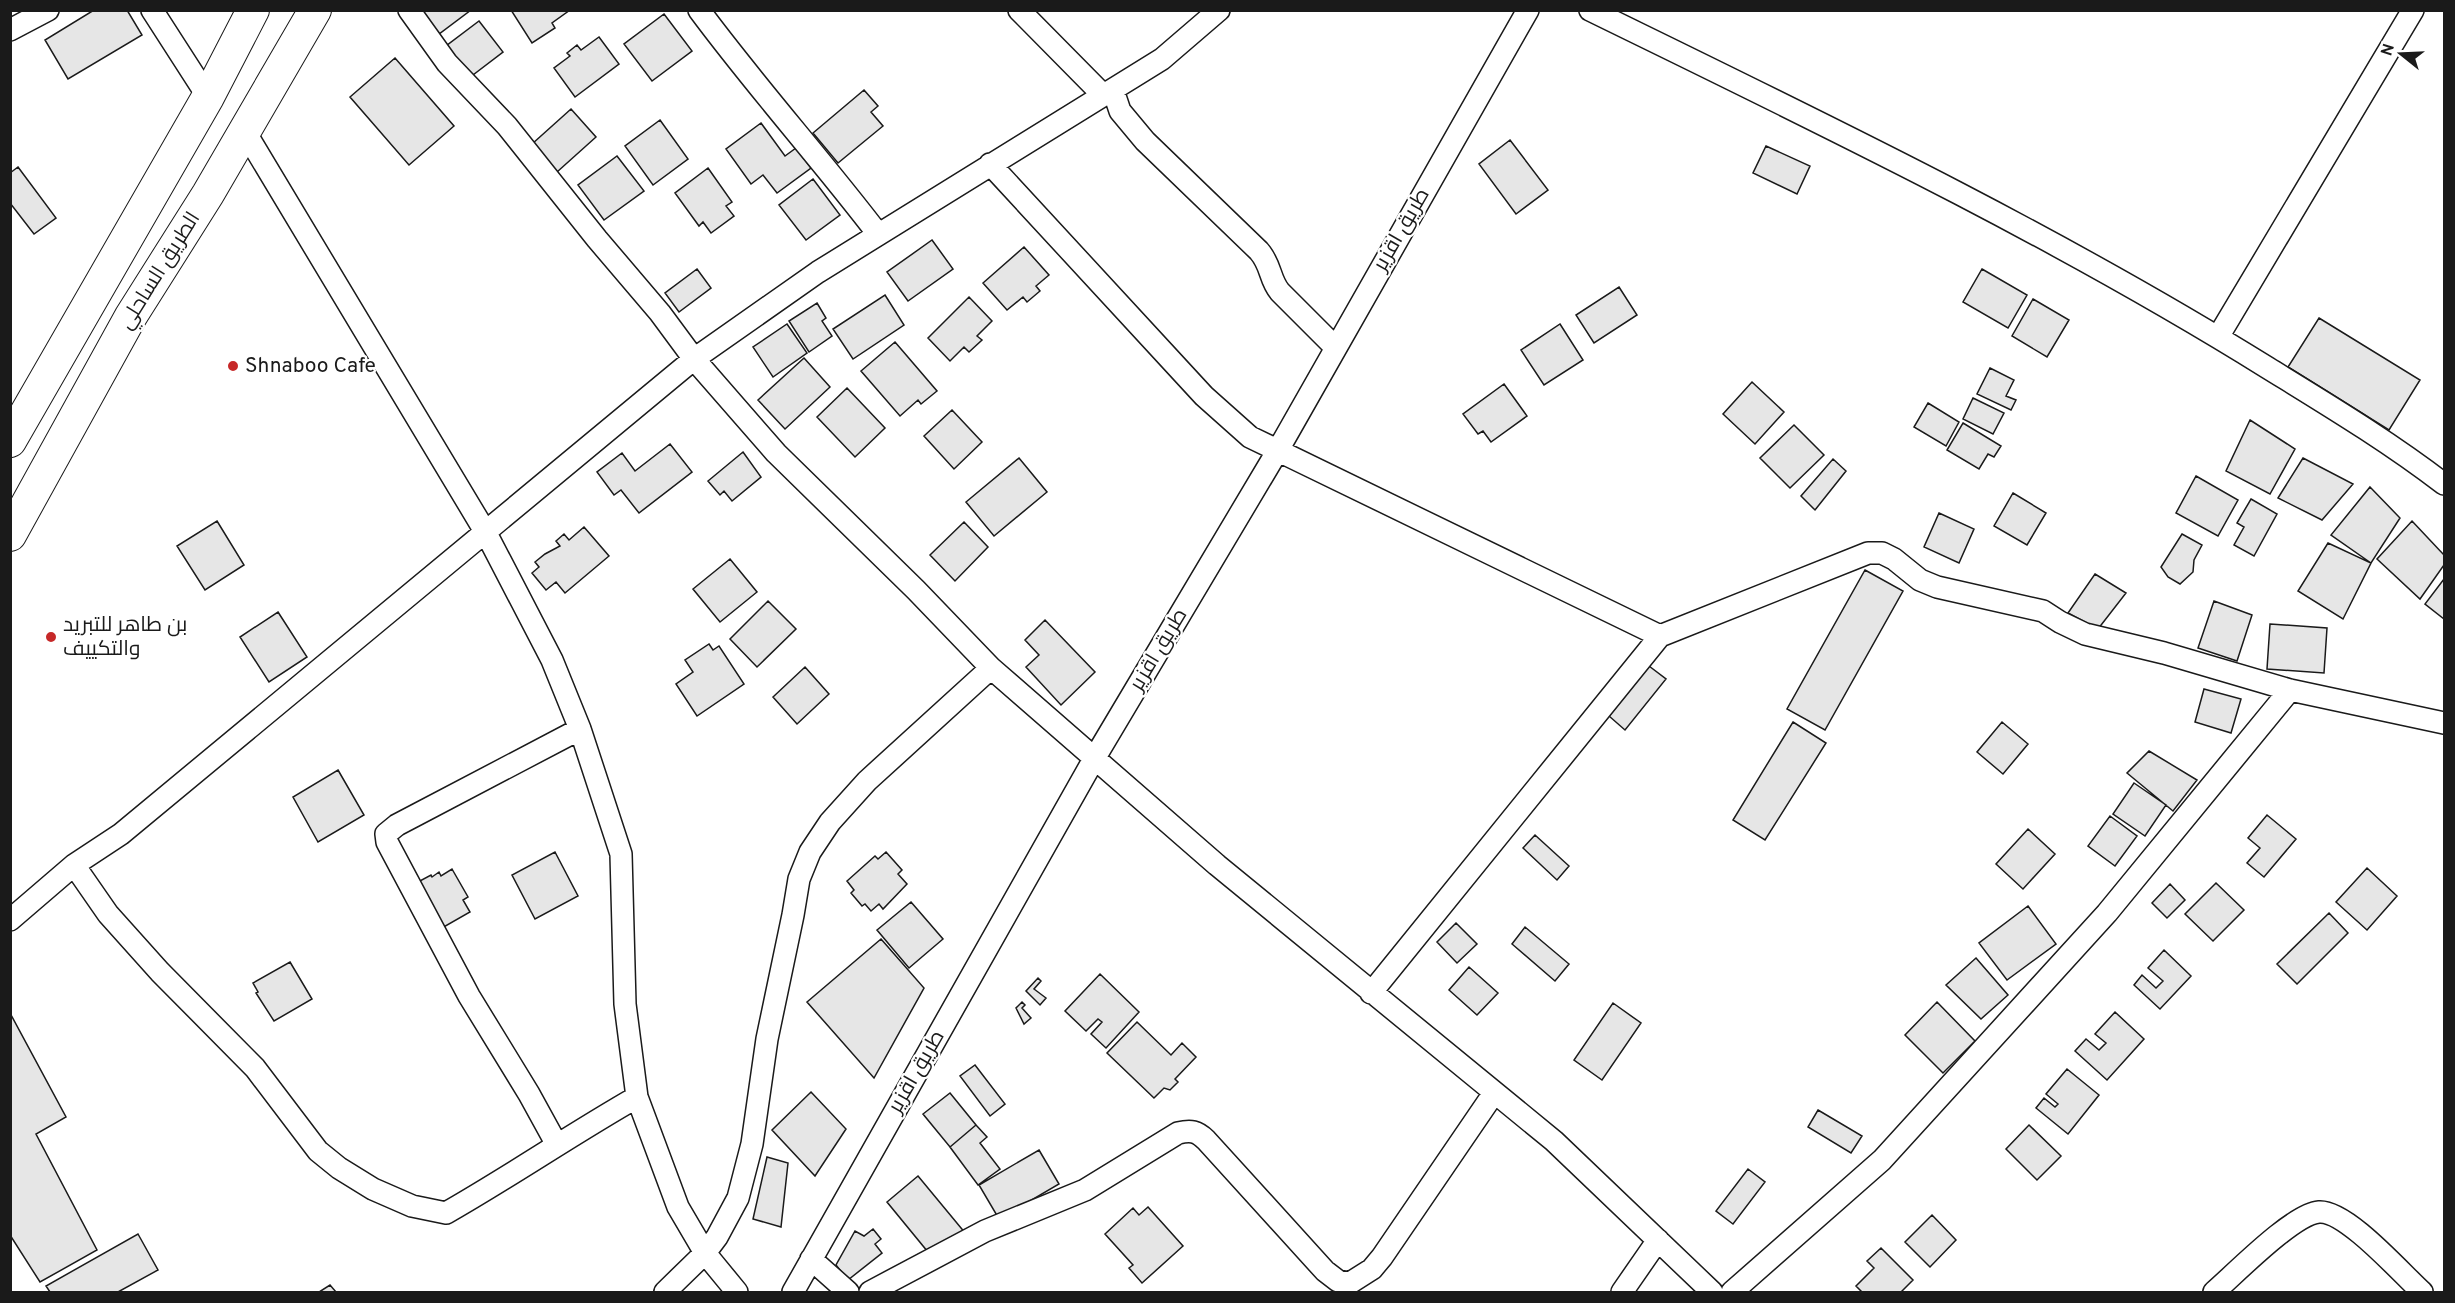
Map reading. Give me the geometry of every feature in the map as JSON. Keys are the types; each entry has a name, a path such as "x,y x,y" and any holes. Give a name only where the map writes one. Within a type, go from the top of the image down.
{"highway":[{"name":"الطريق الساحلي","path":"10,441 208,97 253,10"},
{"name":"الطريق الساحلي","path":"10,535 131,316 208,194 315,10"}],"street":[{"path":"10,30 48,10"},
{"path":"152,10 208,97"},
{"path":"410,10 447,63 507,126 597,239 660,313 694,359 776,453 916,590 991,668 1217,865 1554,1141 1712,1293"},
{"path":"699,10 734,58 833,175 878,234"},
{"path":"1018,10 1108,93 1145,141 1259,251 1267,260 1274,285 1335,346"},
{"path":"10,920 74,865 121,834 694,359 818,272 1162,59 1219,10"},
{"name":"طريق اقزير","path":"793,1293 1094,759 1278,450 1335,346 1528,10"},
{"path":"1590,10 1876,151 2097,267 2218,337 2401,451 2445,484"},
{"path":"2218,337 2413,10"},
{"path":"244,130 486,533 552,660 580,729 621,854 625,1004 637,1097 678,1207 705,1253 737,1293"},
{"path":"990,164 1210,402 1250,437 1660,636"},
{"path":"1371,993 1660,636 1868,553 1882,553 1894,559 1920,580 1937,587 2043,611 2085,634 2290,690 2445,723"},
{"path":"665,1293 705,1253 717,1237 738,1198 752,1144 767,1039 799,879 810,852 830,822 867,781 991,668"},
{"path":"1732,1293 1882,1160 2107,913 2290,690"},
{"path":"557,1145 529,1094 469,996 387,842 387,834 411,817 580,729"},
{"path":"74,865 108,914 255,1068 318,1151 339,1168 373,1189 412,1206 446,1214 637,1097"},
{"path":"870,1293 910,1269 985,1231 1085,1190 1178,1133 1188,1131 1197,1132 1206,1140 1325,1271 1347,1288 1372,1269 1382,1257 1494,1092"},
{"path":"2214,1293 2279,1234 2304,1217 2319,1212 2336,1216 2354,1227 2422,1293"},
{"path":"1622,1293 1658,1240"},
{"path":"811,1259 848,1293"}],"building":[{"path":"94,10 127,10 142,35 68,79 45,40"},
{"path":"417,10 471,10 431,40"},
{"path":"511,10 570,10 552,23 555,28 532,43"},
{"path":"664,14 692,51 652,81 624,44"},
{"path":"479,21 503,52 469,78 446,46"},
{"path":"599,37 619,64 575,97 554,68 570,56 567,53 577,45 581,50"},
{"path":"395,58 454,126 409,165 350,97"},
{"path":"864,90 878,106 871,112 883,126 838,163 813,133"},
{"path":"571,109 596,137 557,172 532,144"},
{"path":"660,120 688,159 653,185 625,146"},
{"path":"761,123 785,156 796,148 811,168 777,193 763,175 751,184 726,149"},
{"path":"1510,140 1548,190 1516,214 1479,164"},
{"path":"1766,146 1810,166 1797,194 1753,173"},
{"path":"617,156 644,191 604,220 578,185"},
{"path":"18,167 56,218 34,234 10,203 10,173"},
{"path":"708,168 732,202 726,206 734,216 711,233 703,222 699,226 675,193"},
{"path":"813,179 840,215 806,240 779,205"},
{"path":"932,240 953,269 908,301 887,272"},
{"path":"1024,247 1049,275 1036,286 1040,291 1027,302 1023,297 1007,310 983,283"},
{"path":"697,269 711,288 679,312 665,293"},
{"path":"1982,269 2027,295 2008,328 1963,302"},
{"path":"1619,287 1637,315 1594,343 1576,315"},
{"path":"885,295 904,325 853,359 833,329"},
{"path":"969,297 992,321 977,336 982,340 969,352 964,347 950,361 928,338"},
{"path":"2033,299 2069,320 2047,357 2012,336"},
{"path":"817,303 826,318 822,321 832,336 809,352 789,321"},
{"path":"2319,318 2420,380 2389,430 2288,367"},
{"path":"787,324 807,353 773,377 753,347"},
{"path":"1560,324 1583,360 1544,385 1521,350"},
{"path":"895,342 937,391 921,404 918,400 900,416 861,371"},
{"path":"804,358 830,387 785,429 758,400"},
{"path":"1990,368 2014,380 2006,396 2016,400 2011,410 1977,394"},
{"path":"1752,382 1784,412 1755,444 1723,414"},
{"path":"1504,384 1527,416 1491,442 1483,431 1478,434 1463,414"},
{"path":"847,388 885,428 855,457 817,417"},
{"path":"1973,398 2004,413 1993,434 1963,419"},
{"path":"1928,403 1959,422 1946,446 1914,427"},
{"path":"952,410 982,442 954,469 924,436"},
{"path":"2250,420 2295,449 2270,494 2226,471"},
{"path":"1963,423 2001,446 1994,457 1988,454 1979,469 1947,450"},
{"path":"1794,425 1824,455 1790,488 1760,458"},
{"path":"670,444 692,472 639,513 621,490 614,495 597,472 622,453 635,471"},
{"path":"743,452 761,477 732,501 724,491 720,495 708,481"},
{"path":"1019,458 1047,492 994,536 966,502"},
{"path":"2303,458 2353,484 2322,520 2278,498"},
{"path":"1833,459 1846,471 1815,510 1801,496"},
{"path":"2196,476 2238,500 2218,536 2176,513"},
{"path":"2370,487 2400,518 2371,563 2331,535"},
{"path":"2013,493 2046,513 2027,545 1994,526"},
{"path":"2251,499 2277,514 2254,556 2234,545 2244,527 2237,523"},
{"path":"1939,513 1974,529 1959,563 1924,547"},
{"path":"217,521 244,565 205,590 177,546"},
{"path":"2412,521 2444,555 2444,565 2420,599 2377,559"},
{"path":"964,522 988,547 955,581 930,555"},
{"path":"584,527 609,556 565,593 556,582 546,590 532,573 539,567 535,562 560,546 556,541 564,534 569,540"},
{"path":"2182,534 2202,545 2194,560 2193,572 2180,584 2168,577 2161,567"},
{"path":"2328,543 2371,563 2343,619 2298,591"},
{"path":"730,559 757,592 720,622 693,589"},
{"path":"1865,570 1903,591 1825,730 1787,709"},
{"path":"2095,574 2126,593 2098,629 2068,613"},
{"path":"2444,579 2444,619 2425,604"},
{"path":"768,601 796,629 757,667 730,639"},
{"path":"2214,601 2252,615 2237,661 2198,648"},
{"path":"278,612 307,657 269,682 240,637"},
{"path":"1045,620 1095,672 1061,705 1026,667 1039,655 1025,640"},
{"path":"2270,624 2327,628 2324,673 2267,669"},
{"path":"709,644 713,650 719,646 744,684 697,716 676,684 693,672 685,660"},
{"path":"1649,666 1666,679 1625,730 1609,716"},
{"path":"805,667 829,694 797,724 773,697"},
{"path":"2204,689 2241,699 2231,733 2195,722"},
{"path":"1793,722 1826,743 1765,840 1733,820"},
{"path":"2002,722 2028,744 2003,774 1977,752"},
{"path":"2149,751 2197,780 2173,811 2127,773"},
{"path":"338,770 364,815 318,842 293,797"},
{"path":"2134,783 2166,805 2145,836 2113,814"},
{"path":"2267,815 2296,839 2264,877 2247,863 2260,848 2248,838"},
{"path":"2110,816 2137,836 2115,866 2088,846"},
{"path":"2028,829 2055,854 2023,889 1996,864"},
{"path":"1535,835 1569,866 1557,880 1523,848"},
{"path":"555,852 578,896 535,919 512,875"},
{"path":"886,852 902,870 898,874 907,884 883,909 879,904 871,911 865,904 862,906 851,893 854,890 847,881 875,856 878,859"},
{"path":"2367,868 2397,896 2367,930 2336,902"},
{"path":"452,869 468,897 463,900 470,912 442,928 416,883 439,872 441,876"},
{"path":"2216,883 2244,910 2213,941 2185,914"},
{"path":"2170,884 2185,900 2167,918 2152,903"},
{"path":"911,902 943,939 909,968 877,930"},
{"path":"2028,906 2056,944 2007,980 1979,943"},
{"path":"2329,913 2348,933 2297,984 2277,964"},
{"path":"1456,923 1477,944 1457,963 1437,942"},
{"path":"1525,927 1569,964 1555,981 1512,944"},
{"path":"881,939 924,988 874,1078 807,1002"},
{"path":"2164,950 2191,976 2160,1009 2134,985 2142,975 2156,988 2163,981 2148,968"},
{"path":"1976,958 2008,995 1981,1019 1946,985"},
{"path":"290,962 312,999 274,1021 256,993 258,992 253,983"},
{"path":"1469,967 1498,993 1477,1015 1449,990"},
{"path":"1100,974 1139,1012 1106,1048 1091,1034 1102,1022 1098,1019 1086,1031 1065,1011"},
{"path":"1038,978 1041,981 1034,989 1046,998 1040,1005 1026,991"},
{"path":"1022,1002 1025,1005 1022,1008 1031,1018 1024,1024 1016,1008"},
{"path":"1937,1002 1975,1041 1943,1073 1905,1035"},
{"path":"1613,1003 1641,1023 1602,1080 1574,1060"},
{"path":"2115,1012 2144,1039 2107,1080 2075,1051 2086,1039 2099,1050 2106,1043 2095,1034"},
{"path":"10,1013 66,1117 36,1134 97,1250 40,1282 10,1235"},
{"path":"1137,1022 1171,1055 1182,1043 1196,1057 1175,1079 1178,1082 1170,1090 1164,1088 1154,1098 1107,1053"},
{"path":"975,1065 1005,1104 990,1116 960,1076"},
{"path":"2067,1069 2099,1095 2068,1134 2036,1108 2044,1098 2055,1107 2058,1104 2046,1094"},
{"path":"811,1092 846,1129 815,1176 772,1130"},
{"path":"950,1093 976,1125 950,1147 923,1114"},
{"path":"1818,1110 1862,1136 1851,1153 1808,1127"},
{"path":"976,1125 987,1137 980,1143 1000,1169 978,1185 950,1147"},
{"path":"2029,1125 2061,1156 2037,1180 2006,1149"},
{"path":"1039,1150 1059,1184 999,1219 979,1185"},
{"path":"767,1157 788,1163 781,1227 753,1219"},
{"path":"1748,1169 1765,1182 1733,1224 1716,1211"},
{"path":"918,1176 966,1234 928,1252 887,1202"},
{"path":"1148,1207 1183,1246 1142,1283 1129,1268 1133,1265 1105,1234 1133,1208 1139,1215"},
{"path":"1932,1215 1956,1240 1930,1267 1905,1242"},
{"path":"873,1229 881,1239 875,1244 882,1253 848,1280 836,1265 855,1231 864,1236"},
{"path":"138,1234 158,1270 118,1292 50,1292 46,1286"},
{"path":"1881,1248 1913,1280 1901,1292 1862,1292 1856,1286 1874,1268 1867,1261"},
{"path":"330,1285 336,1292 319,1292"}],"place":[{"name":"Shnaboo Cafe","path":"233,366"},
{"name":"بن طاهر للتبريد والتكييف","path":"51,637"}]}
